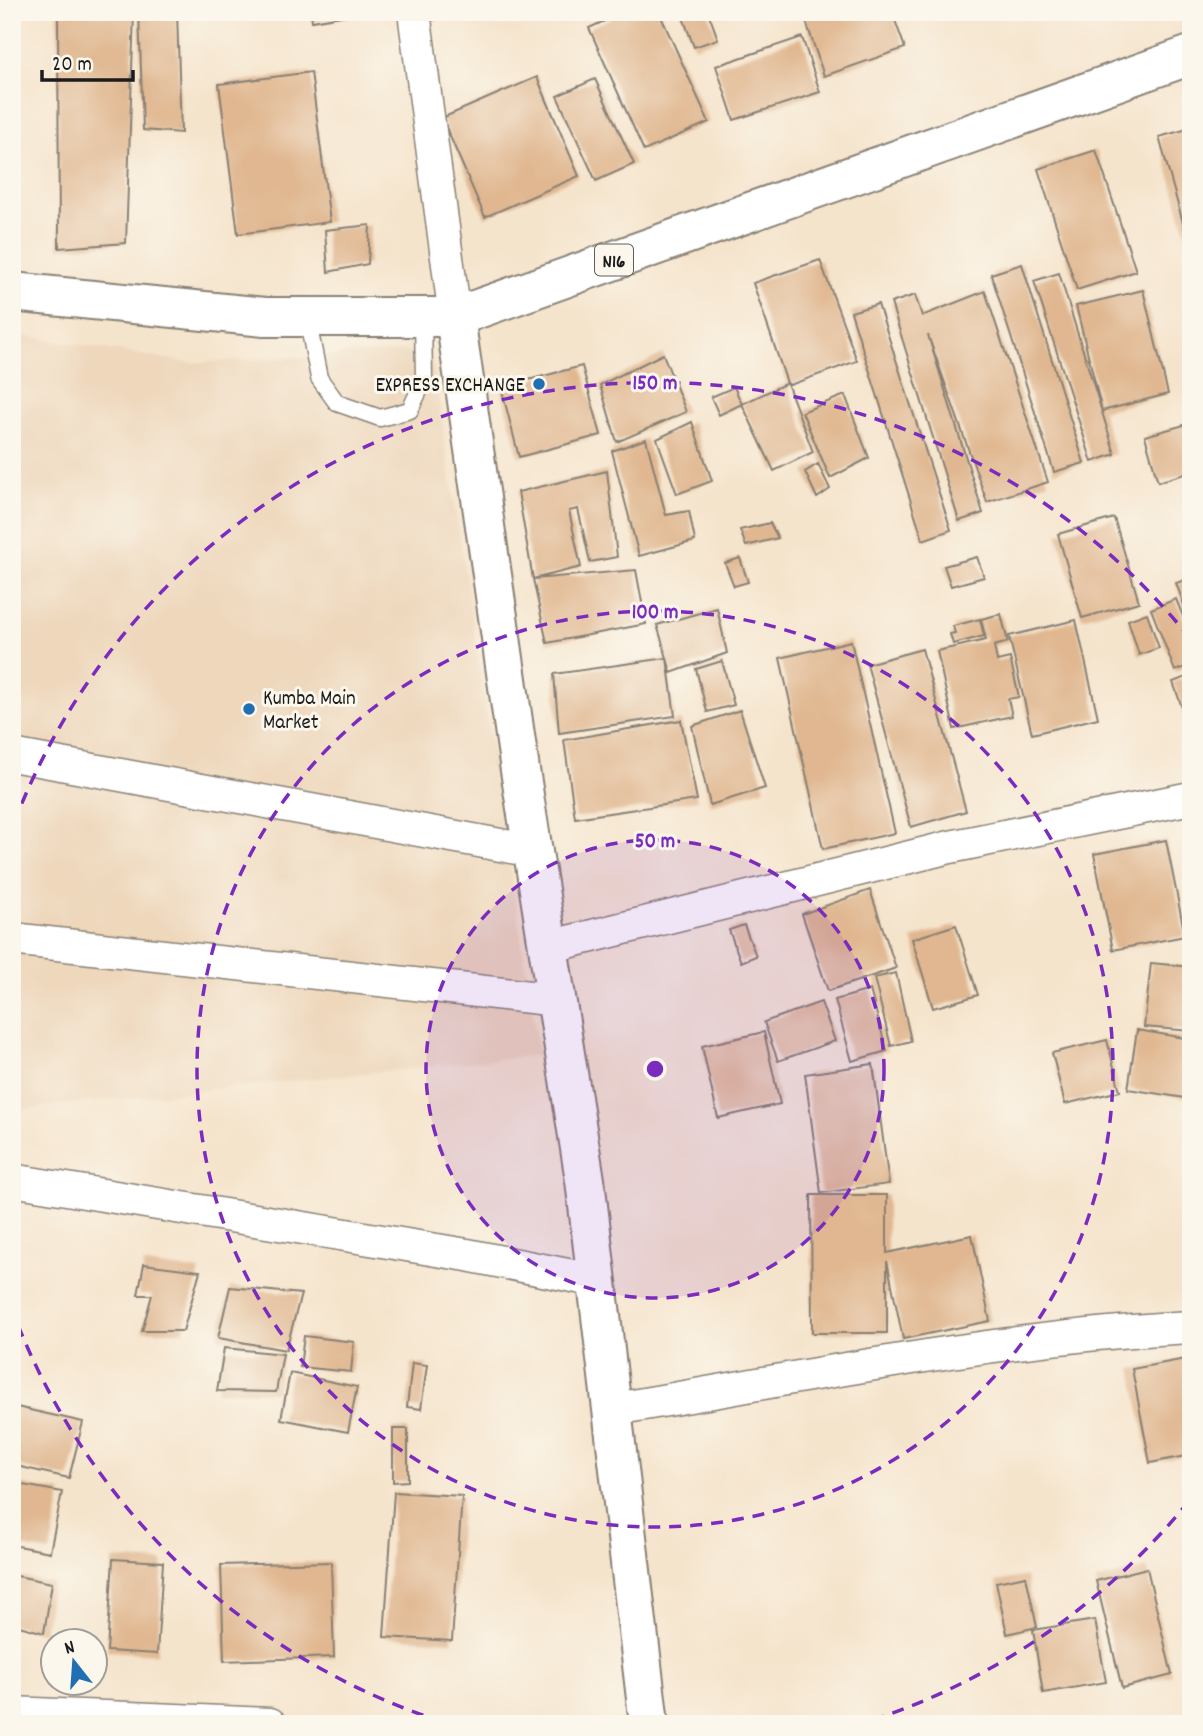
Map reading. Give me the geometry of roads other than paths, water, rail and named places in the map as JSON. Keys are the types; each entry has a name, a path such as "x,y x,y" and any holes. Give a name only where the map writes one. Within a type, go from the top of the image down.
{"main road":[{"name":"N16","path":"12,292 265,317 439,317 1191,55"},
{"path":"439,317 557,1000 598,1282 649,1724"}],"street":[{"path":"415,12 439,317"},
{"path":"12,755 533,851"},
{"path":"548,947 950,847 1191,798"},
{"path":"12,939 557,1000"},
{"path":"12,1180 467,1255 598,1282"},
{"path":"614,1409 949,1353 1108,1331 1191,1326"},
{"path":"12,1713 270,1724"}],"lane":[{"path":"307,317 319,378 337,402 380,418 410,410 424,380 439,317"}],"place":[{"name":"EXPRESS EXCHANGE","path":"539,384"},
{"name":"Kumba Main Market","path":"249,709"}]}
